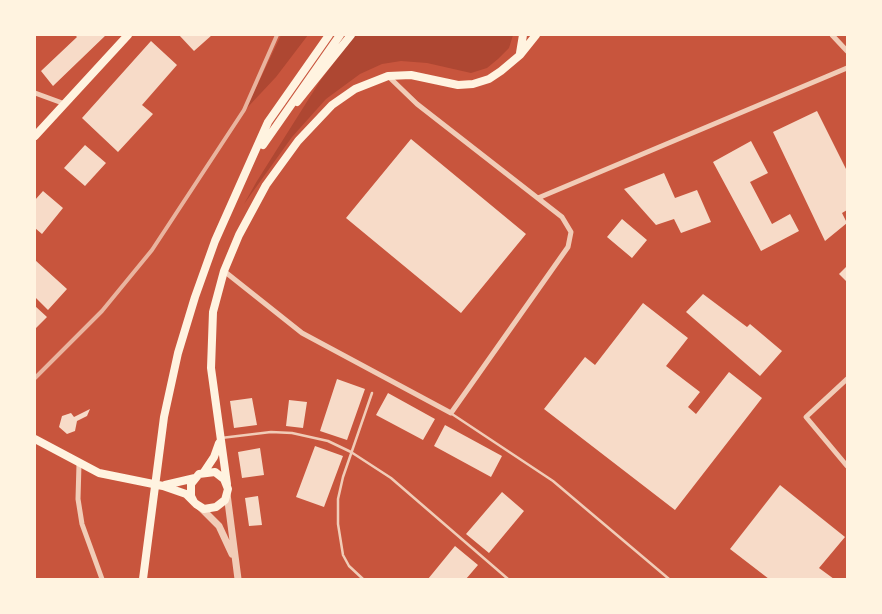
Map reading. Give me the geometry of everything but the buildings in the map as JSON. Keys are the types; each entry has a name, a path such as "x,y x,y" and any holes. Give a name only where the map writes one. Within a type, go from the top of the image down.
{"main road":[{"path":"35,136 128,35"},
{"path":"143,579 164,417 178,353 195,297 215,241 268,122 329,35"},
{"path":"253,159 340,35"},
{"path":"277,123 312,86 351,35"},
{"path":"520,55 523,35"},
{"path":"35,438 79,464 99,473 163,486 186,494 196,504 204,508 216,507 221,504 227,494 227,484 219,438 211,368 213,312 224,271 239,235 266,185 298,142 332,105 355,89 388,76 410,75 458,85 473,84 495,75 520,55 536,35"},
{"path":"163,486 194,478 204,472 214,457 219,438"},
{"path":"204,472 220,475 227,484"},
{"path":"194,478 190,490 196,504"}],"street":[{"path":"832,35 847,51"},
{"path":"538,198 847,68"},
{"path":"224,271 302,333 451,413 568,248 571,232 562,217 417,104 388,76"},
{"path":"35,93 65,104"},
{"path":"847,379 806,417 847,466"},
{"path":"79,464 78,499 82,524 102,579"},
{"path":"227,494 234,531 238,579"},
{"path":"196,504 219,526 235,561"}],"lane":[{"path":"363,579 349,566 343,554 338,524 339,494 351,452 372,393"},
{"path":"451,413 553,481 669,579"},
{"path":"219,438 271,432 292,433 328,441 351,452 391,478 508,579"}],"shaded area":[{"path":"281,35 308,35 276,77 246,109"},
{"path":"355,35 513,35 509,48 498,59 487,68 471,73 427,63 401,61 382,64 360,74 326,99 292,137 244,204 320,81"}],"railway":[{"path":"35,378 102,311 152,250 244,110 277,35"}]}
